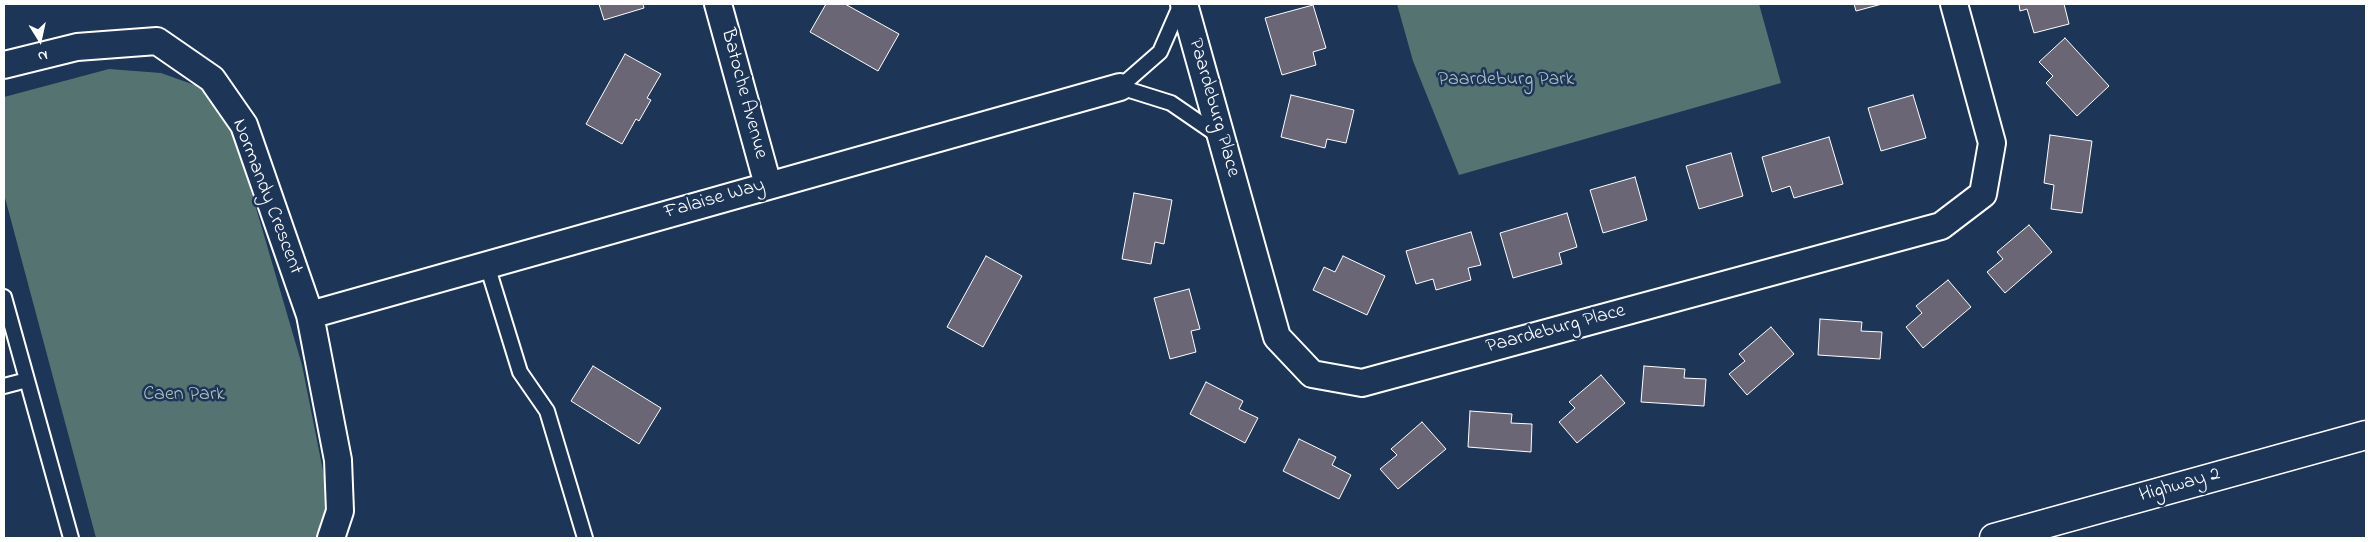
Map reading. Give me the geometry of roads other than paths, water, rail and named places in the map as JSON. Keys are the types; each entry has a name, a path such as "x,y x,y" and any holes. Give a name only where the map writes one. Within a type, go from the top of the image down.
{"main road":[{"name":"Highway 2","path":"1994,538 2366,435"}],"street":[{"name":"Batoche Avenue","path":"718,4 768,185"},
{"name":"Paardeburg Place","path":"1182,4 1277,337 1312,374 1362,383 1941,226 1983,194 1992,143 1954,4"},
{"name":"Normandy Crescent","path":"4,65 77,47 157,41 212,80 244,125 310,315 338,460 340,512 331,538"},
{"name":"Falaise Way","path":"310,315 1120,87"}],"lane":[{"path":"1120,87 1160,52 1182,4"},
{"path":"1120,87 1171,103 1221,137"},
{"path":"487,265 520,372 547,411 585,538"},
{"path":"4,297 72,538"},
{"path":"4,386 27,380"}],"park label":[{"name":"Paardeburg Park","path":"1506,81"},
{"name":"Caen Park","path":"184,396"}]}
